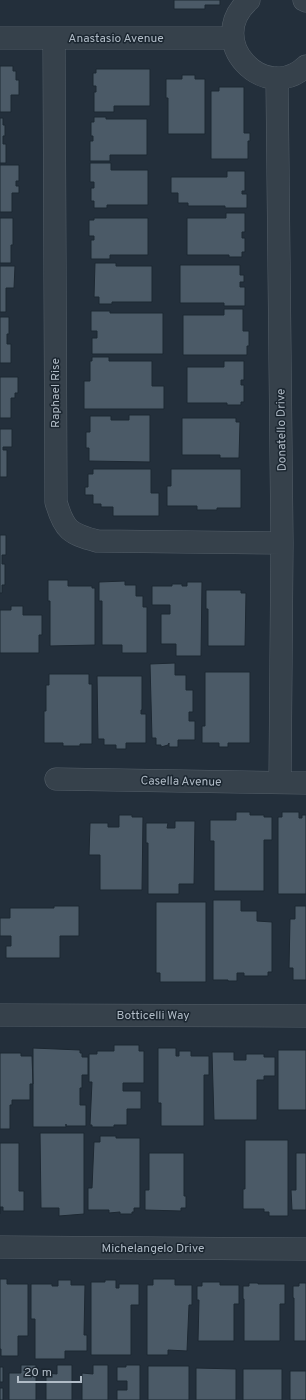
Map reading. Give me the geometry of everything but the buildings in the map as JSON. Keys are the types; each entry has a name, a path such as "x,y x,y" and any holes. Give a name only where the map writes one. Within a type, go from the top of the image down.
{"street":[{"path":"249,0 239,12 234,25 233,38 236,51 243,62 252,71 264,76 277,78 290,76 302,71 306,66"},
{"name":"Anastasio Avenue","path":"0,38 233,38"},
{"name":"Raphael Rise","path":"54,38 56,502 60,516 67,528 79,537 97,541 282,543"},
{"name":"Donatello Drive","path":"277,78 282,543 280,782"},
{"name":"Casella Avenue","path":"56,780 306,783"},
{"name":"Botticelli Way","path":"0,1015 306,1016"},
{"name":"Michelangelo Drive","path":"0,1247 306,1249"}]}
